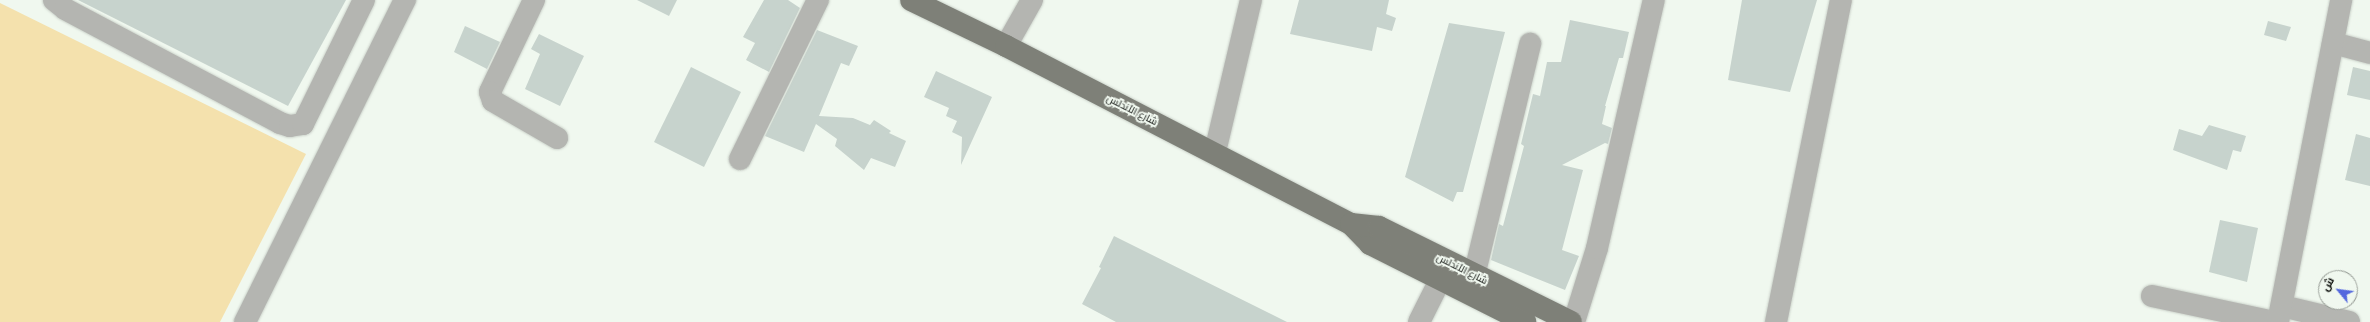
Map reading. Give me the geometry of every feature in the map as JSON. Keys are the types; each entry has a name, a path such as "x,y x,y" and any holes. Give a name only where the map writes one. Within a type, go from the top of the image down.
{"main road":[{"name":"شارع الأندلس","path":"911,0 1006,46 1215,152 1351,224 1370,244 1525,322"},
{"name":"شارع الأندلس","path":"1351,224 1379,227 1474,276 1571,322"}],"street":[{"path":"54,0 57,4 79,16 280,123 290,126 303,124 364,0"},
{"path":"244,322 405,0"},
{"path":"534,0 490,92 493,101 557,138"},
{"path":"740,159 818,0"},
{"path":"1006,46 1032,0"},
{"path":"1215,152 1251,0"},
{"path":"1574,322 1598,248 1654,0"},
{"path":"1776,322 1841,0"},
{"path":"2278,317 2341,0"},
{"path":"2333,43 2370,53"},
{"path":"1474,276 1530,44"},
{"path":"1419,322 1440,280"},
{"path":"2152,296 2278,317 2349,322"}],"shaded area":[{"path":"0,3 306,154 220,322 0,322"}],"building":[{"path":"78,0 346,0 288,106"},
{"path":"637,0 677,0 669,16"},
{"path":"764,0 788,0 800,8 769,72 746,60 755,43 743,37"},
{"path":"1299,0 1389,0 1386,14 1396,18 1392,31 1377,27 1372,51 1290,34"},
{"path":"1742,0 1817,0 1790,92 1728,80"},
{"path":"1570,20 1629,32 1623,58 1619,58 1605,106 1602,124 1612,128 1608,144 1605,143 1562,165 1583,170 1562,250 1579,256 1565,290 1491,260 1499,224 1503,226 1524,146 1521,144 1533,94 1540,96 1547,62 1561,62"},
{"path":"2268,21 2291,27 2286,41 2264,35"},
{"path":"1449,23 1505,32 1463,192 1457,192 1453,202 1405,177"},
{"path":"465,26 500,42 487,69 454,52"},
{"path":"817,30 858,46 849,66 841,63 819,116 853,118 870,125 874,120 891,131 889,133 906,141 895,167 871,158 864,170 835,146 837,139 816,124 804,152 765,136"},
{"path":"539,34 584,56 560,106 525,89 540,54 531,49"},
{"path":"691,67 741,92 704,167 654,142"},
{"path":"2353,67 2370,71 2370,100 2347,95"},
{"path":"936,71 992,97 961,165 962,137 952,132 957,121 946,116 949,108 924,97"},
{"path":"2209,125 2246,136 2241,152 2233,150 2227,170 2173,150 2179,129 2202,136"},
{"path":"2356,134 2370,138 2370,186 2345,180"},
{"path":"2220,220 2258,228 2247,282 2209,272"},
{"path":"1114,236 1287,322 1116,322 1082,304 1101,268 1099,267"}]}
